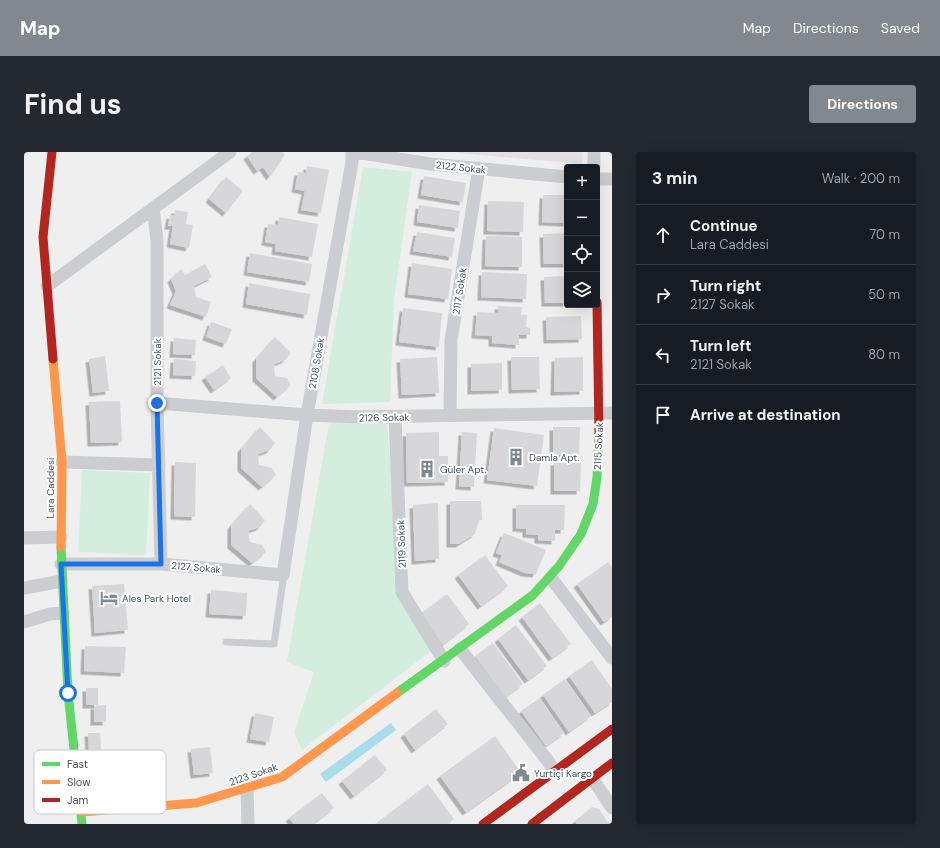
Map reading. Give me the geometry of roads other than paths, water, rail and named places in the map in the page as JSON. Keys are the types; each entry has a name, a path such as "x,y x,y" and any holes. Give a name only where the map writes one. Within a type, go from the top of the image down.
{"street":[{"name":"Lara Caddesi","path":"52,152 43,237 62,462 61,581 68,693 74,750"},
{"path":"47,286 230,152"},
{"name":"2108 Sokak","path":"283,574 307,415 351,170 352,152"},
{"name":"2122 Sokak","path":"356,152 430,164 564,177"},
{"path":"594,152 594,164"},
{"name":"2117 Sokak","path":"450,416 451,340 478,168"},
{"path":"600,179 612,179"},
{"name":"2121 Sokak","path":"153,208 156,240 157,403 161,564"},
{"name":"2115 Sokak","path":"444,661 533,595 551,578 577,540 591,511 596,490 606,413 597,308"},
{"name":"2126 Sokak","path":"157,403 307,415 396,417 606,413"},
{"name":"2119 Sokak","path":"396,417 402,592 444,661"},
{"path":"62,462 159,465"},
{"path":"24,538 61,537"},
{"name":"2127 Sokak","path":"61,564 161,564 283,574"},
{"path":"551,578 612,658"},
{"path":"24,588 61,581"},
{"path":"24,622 50,614 63,613"},
{"path":"460,649 554,771"},
{"name":"2123 Sokak","path":"166,805 196,803 247,789 282,777 444,661"},
{"path":"483,824 612,729"},
{"path":"532,824 612,763"},
{"path":"592,778 612,808"},
{"path":"247,789 248,824"},
{"name":"Lara Caddesi","path":"81,814 82,824"}],"lane":[{"path":"226,642 274,644 283,574"}],"water":[{"path":"391,723 396,730 326,782 320,774"}],"place":[{"name":"Damla Apt.","path":"516,457"},
{"name":"Güler Apt.","path":"427,469"},
{"name":"Ales Park Hotel","path":"109,598"},
{"name":"Yurtiçi Kargo","path":"521,773"}]}
